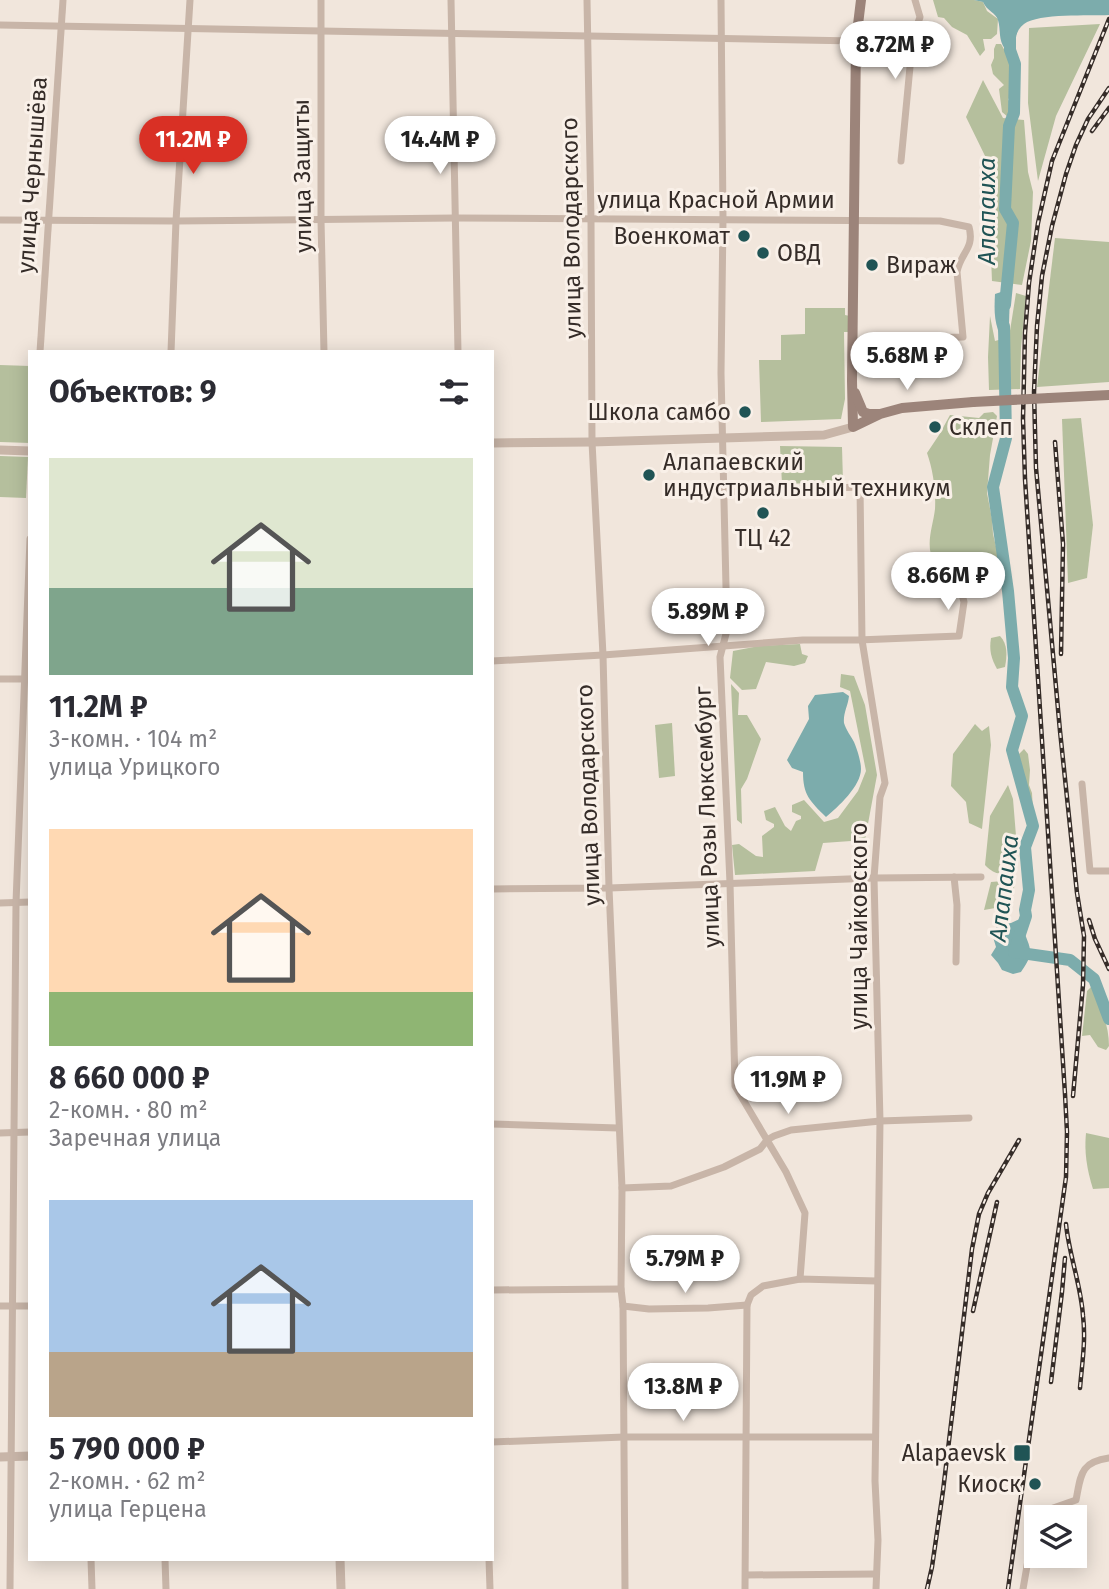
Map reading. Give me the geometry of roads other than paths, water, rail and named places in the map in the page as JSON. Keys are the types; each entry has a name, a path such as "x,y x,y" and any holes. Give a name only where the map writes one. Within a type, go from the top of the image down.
{"main road":[{"path":"861,0 856,41 853,427 880,414 902,408 1109,395"},
{"path":"852,381 856,399 863,412 880,414"}],"street":[{"name":"улица Чернышёва","path":"40,350 63,0"},
{"path":"170,350 190,0"},
{"name":"улица Защиты","path":"321,0 324,350"},
{"path":"451,0 458,350"},
{"name":"улица Володарского","path":"587,0 592,442 603,655 609,888 622,1188 625,1589"},
{"name":"улица Розы Люксембург","path":"721,0 721,299 727,630 720,657 735,1086 786,1172 805,1213 800,1279"},
{"path":"901,161 910,67 908,51 920,17 915,0"},
{"path":"0,25 856,41 908,51"},
{"name":"улица Красной Армии","path":"0,220 940,220 969,227 972,236 969,248 958,262 957,272 963,337 929,338"},
{"path":"494,443 824,435 853,427"},
{"path":"0,450 28,451"},
{"name":"улица Чайковского","path":"724,492 860,487 862,640 885,783 880,797 874,878 880,1121 875,1437 878,1540 876,1589"},
{"path":"494,662 803,640 959,636 964,602 961,587"},
{"path":"10,1589 16,903 28,632"},
{"path":"0,680 27,679"},
{"path":"1082,784 1090,871 1109,871"},
{"path":"954,877 957,905 956,962"},
{"path":"494,889 981,877"},
{"path":"0,903 28,902"},
{"path":"622,1188 671,1186 724,1167 760,1149 774,1136 791,1130 880,1121 969,1118"},
{"path":"494,1124 618,1128"},
{"path":"0,1133 28,1132"},
{"path":"745,1589 747,1306 751,1295 763,1286 800,1279 877,1281"},
{"path":"494,1290 621,1289"},
{"path":"0,1306 28,1306"},
{"path":"623,1306 649,1309 747,1306"},
{"path":"494,1442 624,1437 875,1437"},
{"path":"0,1457 28,1456"},
{"path":"1023,1589 1036,1514 1076,1500 1082,1472 1095,1460 1109,1458"},
{"path":"91,1561 92,1589"},
{"path":"164,1561 166,1589"},
{"path":"340,1561 341,1589"},
{"path":"489,1561 490,1589"},
{"path":"746,1575 876,1574"}],"water":[{"path":"974,0 1109,0 1109,15 1031,20 1019,29 1015,49 1010,50 1005,49 1001,42 997,18 983,2"},
{"path":"1007,290 1010,294 1009,323 1003,341 995,318 995,294"},
{"path":"843,692 849,696 844,723 854,742 861,769 853,789 826,817 808,797 803,772 792,768 787,760 809,719 808,706 815,695"},
{"path":"1026,916 1024,926 1030,956 1021,972 1013,974 1002,970 991,955 996,947 993,937 997,925 1011,923"}],"waterway":[{"name":"Алапаиха","path":"1005,305 1013,223 1005,209 1009,126 1014,113 1015,64 1010,50 1010,37"},
{"name":"Алапаиха","path":"1004,326 1006,438 993,487 1008,591 1014,658 1012,687 1022,716 1012,750 1033,826 1025,847 1029,890 1026,916 1014,952 1070,960 1094,979 1109,1019"}],"railway":[{"path":"1008,1589 1066,1177 1067,1132 1025,479 1025,333 1038,223 1052,161 1109,19"},
{"path":"1073,1096 1083,985 1084,936 1060,731 1036,468 1034,392 1042,276 1052,226 1076,145 1088,119 1109,88"},
{"path":"1092,131 1109,108"},
{"path":"1055,442 1063,544 1061,654"},
{"path":"1089,920 1109,969"},
{"path":"927,1589 943,1491 972,1249 979,1214 1019,1140"},
{"path":"973,1311 997,1202"},
{"path":"1066,1224 1084,1325 1080,1388"},
{"path":"1051,1382 1065,1258"}],"place":[{"name":"Военкомат","path":"744,236"},
{"name":"ОВД","path":"763,253"},
{"name":"Вираж","path":"872,265"},
{"name":"Школа самбо","path":"745,412"},
{"name":"Склеп","path":"935,427"},
{"name":"Алапаевский индустриальный техникум","path":"649,475"},
{"name":"ТЦ 42","path":"763,513"},
{"name":"Alapaevsk","path":"1022,1453"},
{"name":"Киоск","path":"1035,1484"}]}
